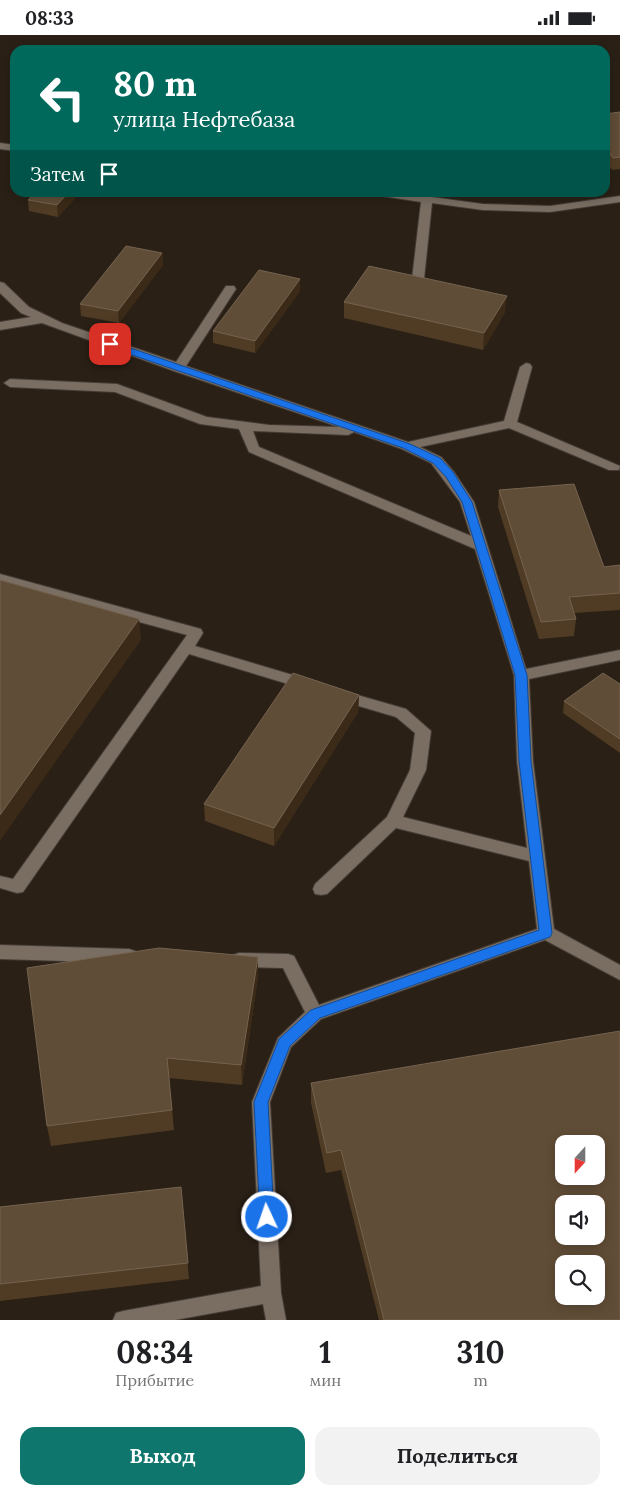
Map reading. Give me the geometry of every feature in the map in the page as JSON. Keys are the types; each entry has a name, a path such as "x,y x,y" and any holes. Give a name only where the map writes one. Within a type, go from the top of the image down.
{"street":[{"path":"413,197 483,207 550,209 620,199"},
{"path":"418,279 428,199"},
{"path":"0,287 25,309 58,326 407,446 436,460 449,475 467,502 521,675 525,761 546,933"},
{"path":"178,367 230,289"},
{"path":"0,326 44,319"},
{"path":"510,424 526,367"},
{"path":"10,383 117,388 205,421 269,429 362,431"},
{"path":"407,446 510,424 614,467"},
{"path":"244,426 254,449 481,546"},
{"path":"0,579 196,633 17,887 0,882"},
{"path":"185,647 401,713 423,731 418,770 393,821 321,889"},
{"path":"521,675 620,655"},
{"path":"393,821 536,856"},
{"path":"276,1320 271,1293 261,1102 284,1043 316,1014 546,933 620,973"},
{"path":"0,952 149,957"},
{"path":"218,959 288,961 316,1014"},
{"path":"123,1320 271,1293"}],"building":[{"path":"620,112 620,157 613,158 610,153 610,113"},
{"path":"31,197 64,197 57,205 28,200"},
{"path":"126,246 162,253 118,311 80,304"},
{"path":"369,266 507,296 484,333 344,302"},
{"path":"259,270 300,279 255,341 213,331"},
{"path":"574,484 604,567 620,565 620,593 569,597 576,619 541,622 499,490"},
{"path":"0,580 139,619 0,815"},
{"path":"293,673 359,695 274,828 204,804"},
{"path":"603,673 620,684 620,739 564,701"},
{"path":"159,948 258,957 241,1065 167,1058 172,1110 47,1126 27,968"},
{"path":"620,1031 620,1320 384,1320 341,1150 327,1153 311,1083"},
{"path":"181,1187 188,1263 0,1284 0,1207"}],"route":[{"path":"110,344 407,446 436,460 449,475 467,502 521,675 525,761 546,933 316,1014 284,1043 261,1102 267,1217"}]}
